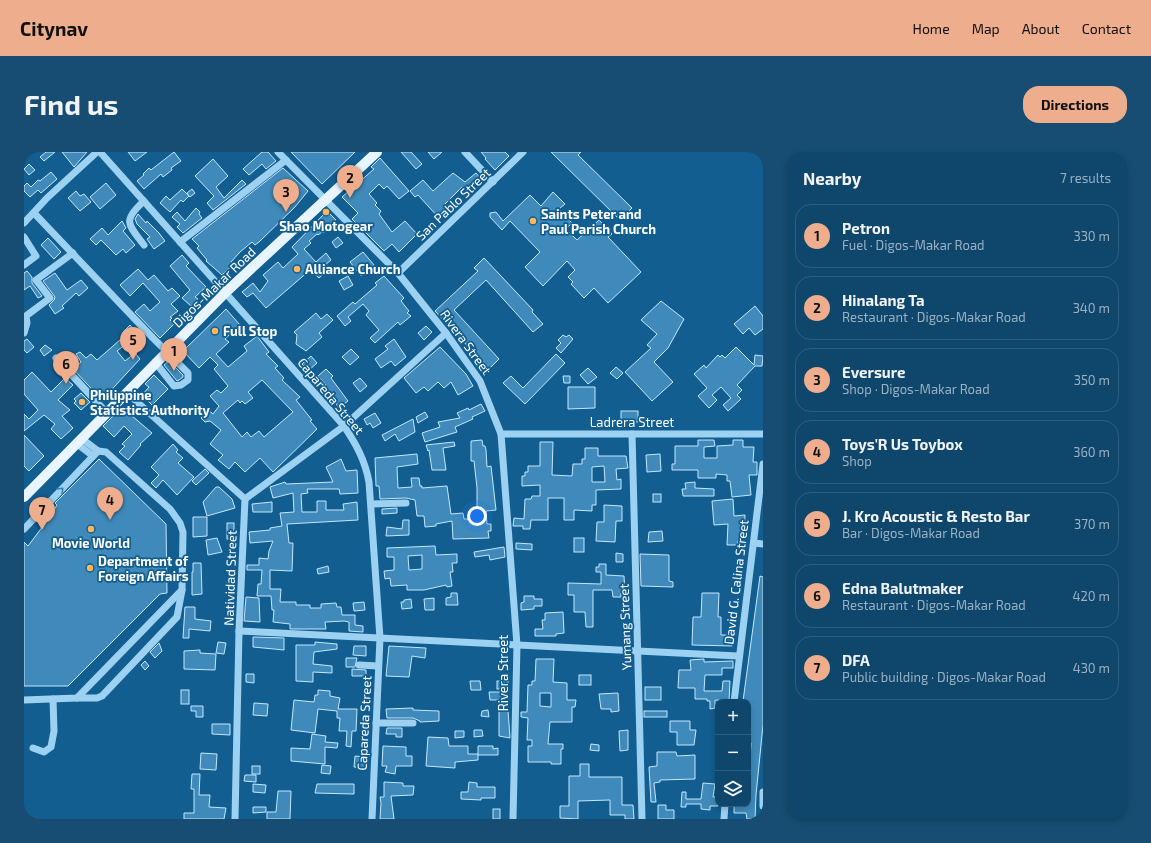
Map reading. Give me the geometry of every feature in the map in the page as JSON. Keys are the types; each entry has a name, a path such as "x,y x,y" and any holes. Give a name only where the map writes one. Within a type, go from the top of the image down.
{"main road":[{"name":"Digos-Makar Road","path":"24,497 155,362 226,292 376,152"}],"street":[{"path":"24,155 27,152"},
{"path":"24,223 52,193 97,152"},
{"name":"Capareda Street","path":"100,152 344,426 356,444 367,468 371,504 380,638 372,819"},
{"name":"Rivera Street","path":"278,152 398,273 446,333 480,381 501,434 517,645 513,819"},
{"path":"466,152 493,182"},
{"name":"San Pablo Street","path":"398,273 524,152"},
{"path":"180,242 286,160"},
{"path":"144,201 132,212 129,219 132,229 144,245"},
{"path":"34,213 186,371 188,380 181,386 174,386 155,362"},
{"path":"24,236 36,256 24,265"},
{"path":"24,332 27,323 26,316 50,298 36,280 73,253"},
{"path":"126,392 245,499 344,426 446,333"},
{"path":"56,358 106,412"},
{"name":"Ladrera Street","path":"501,434 763,434"},
{"name":"Yumang Street","path":"632,434 642,819"},
{"path":"78,441 96,454"},
{"path":"24,528 96,454 106,452 176,516 183,532 182,590 177,617 102,696 97,698 24,700"},
{"name":"David G. Calina Street","path":"734,699 738,656 763,464"},
{"name":"Natividad Street","path":"236,819 240,631 245,499"},
{"path":"371,504 406,502"},
{"path":"754,541 763,540"},
{"path":"754,541 763,544"},
{"path":"77,698 182,590"},
{"path":"240,631 738,656"},
{"path":"359,665 378,666"},
{"path":"33,748 44,752 51,747 54,731 53,699"},
{"path":"376,723 413,723"},
{"path":"763,792 763,806"},
{"path":"724,819 725,807"}],"building":[{"path":"46,152 55,152 44,161 40,157"},
{"path":"62,152 87,152 74,167"},
{"path":"128,152 147,152 135,161"},
{"path":"174,152 181,161 171,168 172,170 163,177 161,174 144,189 137,181 149,168 151,170"},
{"path":"262,152 268,152 276,161 266,169 262,164 249,175 243,169"},
{"path":"291,152 355,152 322,184"},
{"path":"401,152 411,152 422,164 416,169"},
{"path":"428,152 442,152 434,159"},
{"path":"481,152 505,152 509,156 495,170"},
{"path":"551,152 581,152 578,155 632,208 620,220"},
{"path":"380,158 409,191 399,199 387,186 384,189 379,184 369,194 377,203 375,205 381,211 379,214 392,232 405,221 417,234 399,252 392,244 384,251 352,219 358,213 342,197 374,169 371,167"},
{"path":"213,159 228,176 216,187 224,198 242,180 246,184 213,210 207,203 214,196 195,176"},
{"path":"29,164 35,170 29,175 24,169"},
{"path":"283,168 308,191 295,207 259,242 255,245 252,242 240,252 231,262 234,264 222,275 206,261 207,260 197,248 199,246 192,239"},
{"path":"51,172 57,179 41,193 38,190 30,197 24,191 24,186 27,183 31,187 38,180 40,181"},
{"path":"453,173 465,182 476,173 481,179 466,191 462,187 445,204 449,209 439,218 418,195 415,197 410,191 423,180 433,191"},
{"path":"106,183 116,195 100,209 90,197"},
{"path":"182,189 189,196 183,202 181,200 170,212 160,203 166,196 170,200"},
{"path":"192,189 195,193 190,197 187,193"},
{"path":"76,191 80,196 84,194 91,202 80,211 68,198"},
{"path":"553,192 565,204 559,209 572,223 566,229 577,240 599,220 612,234 608,237 641,272 608,303 594,288 584,298 571,284 573,282 568,277 575,270 567,261 543,286 525,267 540,252 510,221 502,230 490,217 490,213 496,212 503,221 530,195 541,206"},
{"path":"196,208 200,212 199,214 202,218 183,233 177,227 180,224 172,217 177,212 185,221"},
{"path":"325,213 328,216 330,214 336,220 333,222 334,224 323,233 317,234 309,241 311,243 304,249 316,262 326,253 331,260 325,265 329,269 319,278 310,270 266,308 253,293 247,297 242,292 253,283 260,292 268,281 263,275 278,262 283,268 298,254 292,247"},
{"path":"138,214 146,223 147,221 159,233 165,241 154,249 147,239 150,237 137,224 135,219"},
{"path":"122,221 126,228 123,231 135,245 126,253 123,249 116,255 101,240 96,245 90,239 102,228 108,235"},
{"path":"338,237 343,243 336,248 332,242"},
{"path":"48,238 61,252 54,259 41,245"},
{"path":"363,252 374,265 361,276 350,262"},
{"path":"182,255 189,263 186,266 206,287 195,297 198,299 191,306 182,298 190,290 170,266"},
{"path":"484,258 533,310 532,312 543,324 533,332 486,280 454,310 499,359 489,369 435,311 478,271 474,268"},
{"path":"138,269 148,280 154,275 168,291 172,288 180,296 171,304 178,311 170,317 172,318 170,320 174,324 160,338 135,312 144,304 150,311 160,302 143,283 130,296 120,285"},
{"path":"27,271 32,277 32,283 42,296 38,298 30,286 24,290 24,273"},
{"path":"55,273 67,290 81,280 88,288 79,296 76,293 62,306 64,308 55,314 49,305 55,297 43,281"},
{"path":"348,276 353,285 344,290 339,281"},
{"path":"384,276 404,298 401,301 409,311 407,313 411,316 400,325 398,322 375,343 370,338 379,330 366,315 369,311 363,304 348,317 351,321 345,326 337,316 353,302 355,304 377,285 375,283"},
{"path":"661,301 684,319 668,348 654,362 673,382 652,401 625,372 651,348 647,345 657,334 641,320"},
{"path":"755,306 763,316 763,329 755,335 749,328 743,334 734,324"},
{"path":"226,309 240,325 225,339 229,342 216,354 228,367 247,351 244,346 257,336 269,352 266,354 278,366 275,368 284,378 282,380 300,397 296,400 312,420 310,421 317,429 273,472 260,458 245,472 235,462 229,469 218,460 223,455 210,444 221,430 210,421 205,422 201,418 208,410 213,414 219,406 210,396 217,390 221,393 228,386 214,369 218,365 210,357 199,368 183,351","holes":["262,380 293,412 264,437 259,431 251,437 247,432 242,437 223,413 238,400 240,403 242,401 245,404 253,398 248,392"]},
{"path":"316,313 321,319 327,314 333,320 319,333 322,337 306,351 296,344 297,335 294,332"},
{"path":"130,325 136,333 127,339 123,332"},
{"path":"426,326 432,332 424,340 418,333"},
{"path":"563,335 566,337 569,335 573,339 561,353 556,348 561,343 558,340"},
{"path":"27,339 34,347 27,353 24,350 24,341"},
{"path":"121,339 126,344 117,351 125,361 135,353 140,359 102,400 73,369 81,362 76,354 80,352 86,358 91,354 97,360"},
{"path":"394,339 406,357 395,366 391,361 381,368 375,359 388,349 385,346"},
{"path":"45,345 52,350 44,356 40,350"},
{"path":"440,347 466,374 473,386 458,395 451,382 444,388 438,382 428,391 424,387 416,393 404,378"},
{"path":"736,347 754,365 755,355 763,356 762,366 755,366 737,385 742,390 737,395 741,399 728,411 723,405 731,398 721,387 712,395 717,400 709,408 698,396 707,388 694,374 704,365 706,368 718,355 720,357 722,355 725,358"},
{"path":"351,349 359,357 350,365 342,357"},
{"path":"556,354 565,363 525,404 503,383 511,376 523,388"},
{"path":"311,356 317,363 308,371 302,364"},
{"path":"169,361 183,375 183,377 177,381 164,365"},
{"path":"616,367 623,373 617,379 610,373"},
{"path":"588,368 597,377 588,384 580,375"},
{"path":"326,369 333,376 331,378 348,401 339,408 324,386 326,385 318,376"},
{"path":"32,372 51,392 65,378 73,385 58,400 70,410 62,416 73,428 61,439 51,429 55,424 44,415 24,431 24,414 29,419 38,410 24,394 24,380"},
{"path":"154,375 168,389 152,405 142,395 149,387 145,384"},
{"path":"563,376 570,376 570,383 564,383"},
{"path":"360,378 367,386 360,392 353,383"},
{"path":"568,387 595,387 595,408 568,409"},
{"path":"81,393 90,402 81,410 74,403 76,401 74,399"},
{"path":"481,404 485,411 472,417 473,419 455,427 457,432 425,442 422,433 440,427 438,422 460,418 457,413 468,408 469,410"},
{"path":"124,409 152,433 140,444 141,445 128,460 119,452 125,446 122,444 132,434 124,426 114,437 103,426 119,410 120,412"},
{"path":"621,411 638,411 638,422 621,422"},
{"path":"425,412 428,417 418,423 416,417"},
{"path":"375,413 381,423 373,428 370,423 367,425 364,419"},
{"path":"413,419 415,432 399,441 395,434 385,441 382,435"},
{"path":"24,435 44,456 29,471 24,466"},
{"path":"482,440 483,446 485,446 486,450 487,467 491,466 496,510 486,511 487,524 491,524 491,531 488,531 489,538 453,539 452,521 436,524 436,526 425,527 424,516 417,516 415,500 406,498 380,499 379,486 376,486 375,458 417,454 418,464 397,467 398,488 412,487 411,478 419,478 420,486 422,486 422,488 447,486 451,514 463,513 464,519 474,519 474,512 477,512 477,488 474,461 471,461 471,441"},
{"path":"698,440 714,440 715,446 704,447 704,458 717,458 717,446 733,445 733,440 743,440 743,447 754,447 753,462 757,462 757,475 749,475 751,495 732,497 730,481 727,481 727,475 716,474 716,478 698,478 698,470 672,470 672,464 675,464 675,446 698,446"},
{"path":"454,442 455,446 443,448 446,470 432,470 429,450 428,451 426,445"},
{"path":"540,442 553,442 552,475 572,476 573,464 582,464 582,459 585,459 585,448 598,448 598,456 626,456 628,468 616,469 617,480 621,479 621,489 596,490 596,505 592,505 592,511 574,510 574,520 564,520 564,498 548,498 548,520 531,520 530,529 523,529 523,526 513,526 514,518 524,519 525,499 531,499 532,496 540,496 540,485 522,486 522,476 525,476 525,472 528,472 528,466 540,466","holes":["604,466 605,482 592,482 592,467"]},
{"path":"173,444 178,450 176,452 183,458 178,463 194,477 177,495 163,480 156,488 151,483 159,475 151,467"},
{"path":"660,454 661,471 647,472 646,455"},
{"path":"99,459 166,524 167,593 160,594 68,686 24,686 24,542 28,546 49,518 57,505 55,503"},
{"path":"341,459 346,471 357,470 358,493 340,494 339,489 307,489 308,493 301,494 302,512 317,512 317,501 326,501 326,510 344,510 343,504 357,502 358,520 287,524 289,543 293,543 292,571 270,570 270,589 281,589 280,602 296,602 296,605 310,605 310,608 321,608 321,604 336,603 337,607 341,607 342,615 355,615 355,625 363,626 363,632 349,631 349,622 344,621 325,622 326,629 290,629 290,624 273,622 274,610 272,610 271,596 257,596 258,584 261,584 262,570 247,570 247,565 259,565 259,558 268,559 273,541 250,543 249,532 270,530 270,528 282,526 280,513 294,512 293,493 273,498 270,487 285,482 286,484 333,482 326,467"},
{"path":"205,469 209,473 196,485 192,481"},
{"path":"695,482 695,488 714,489 714,496 683,496 682,489 686,489 685,483"},
{"path":"216,487 219,487 232,499 235,508 207,516 203,502"},
{"path":"653,494 661,494 661,502 653,502"},
{"path":"733,499 734,516 745,515 744,537 742,537 742,541 738,541 738,545 727,545 728,524 714,525 712,501"},
{"path":"272,502 272,512 253,512 252,504"},
{"path":"604,505 622,506 622,521 616,521 615,542 596,541 597,522 604,522"},
{"path":"397,508 397,513 382,514 382,509"},
{"path":"193,517 207,517 207,536 193,537"},
{"path":"403,520 409,520 409,535 386,536 387,527 402,529"},
{"path":"227,523 234,523 234,539 227,539"},
{"path":"662,531 663,541 648,542 649,532"},
{"path":"217,538 222,552 208,555 206,540"},
{"path":"574,538 584,538 584,552 574,552"},
{"path":"516,543 532,544 532,550 516,549"},
{"path":"435,546 436,555 457,554 457,563 452,563 453,572 450,572 452,586 447,587 446,585 424,590 407,590 407,585 391,586 390,578 385,579 384,571 394,570 394,557 387,557 387,548","holes":["422,555 422,569 409,570 408,556"]},
{"path":"504,547 505,557 490,560 489,555 475,557 474,552"},
{"path":"616,553 623,554 623,562 616,562"},
{"path":"640,554 669,555 669,581 673,582 673,587 641,586"},
{"path":"193,563 201,563 202,594 192,595"},
{"path":"599,564 606,564 606,575 624,576 625,593 621,593 621,597 613,597 612,590 593,590 593,627 586,627 585,612 574,612 574,595 568,595 568,583 601,584 601,572 596,572 596,567 599,567"},
{"path":"328,566 329,572 318,574 317,569"},
{"path":"760,576 763,577 763,725 755,819 747,819 746,813 734,813 734,807 751,807 751,699 743,699"},
{"path":"451,593 457,593 458,605 446,605 446,598 451,597"},
{"path":"702,593 719,593 718,617 721,617 721,635 732,635 732,646 692,645 693,617 701,617"},
{"path":"524,596 534,596 534,599 542,599 542,606 534,606 534,609 521,610 521,603 524,602"},
{"path":"246,597 259,598 260,622 244,621"},
{"path":"434,598 434,610 425,610 424,599"},
{"path":"411,599 412,608 402,609 401,602"},
{"path":"364,602 365,610 354,611 353,603"},
{"path":"185,607 195,607 195,619 211,621 210,631 189,629 189,638 183,638"},
{"path":"563,612 564,633 556,634 556,636 535,636 535,629 543,629 542,620 545,620 545,613"},
{"path":"253,637 284,638 284,650 253,647"},
{"path":"218,642 226,643 224,654 216,653"},
{"path":"315,642 337,644 337,649 314,652 313,664 332,666 332,673 313,672 313,682 296,681 296,645 315,645"},
{"path":"159,643 162,651 155,658 150,652"},
{"path":"354,646 366,646 366,656 353,655"},
{"path":"389,646 426,648 425,658 412,656 409,677 386,676"},
{"path":"200,650 200,653 216,654 215,670 184,669 184,651"},
{"path":"346,658 357,658 355,667 346,667"},
{"path":"536,659 554,659 553,682 567,683 567,700 576,700 575,707 572,707 572,722 550,722 548,744 563,744 563,749 561,749 561,764 551,764 551,762 528,762 528,746 532,746 532,740 527,740 528,718 521,717 521,712 527,712 528,685 532,685 532,681 535,681","holes":["540,693 551,693 551,707 540,706"]},
{"path":"704,659 704,662 733,661 733,668 722,668 722,675 705,675 704,691 722,691 723,681 730,681 729,699 715,699 715,708 710,709 710,701 707,701 707,699 695,699 695,688 678,688 679,670 691,670 690,660"},
{"path":"145,661 149,666 145,670 141,665"},
{"path":"352,669 366,670 366,676 352,676"},
{"path":"246,674 254,674 254,683 246,682"},
{"path":"579,675 591,675 591,685 579,685"},
{"path":"470,681 480,681 481,690 471,690"},
{"path":"497,681 508,681 508,689 497,689"},
{"path":"645,687 661,687 661,700 645,700"},
{"path":"181,690 189,690 189,704 181,704"},
{"path":"318,690 330,691 330,696 340,698 338,709 357,709 356,731 352,731 351,747 346,746 347,731 339,731 340,718 337,718 337,711 318,709 315,733 291,730 294,700 314,702 315,695 318,695"},
{"path":"489,692 502,692 502,700 490,700"},
{"path":"618,693 619,711 611,712 611,709 601,709 599,694"},
{"path":"254,703 268,704 267,716 253,715"},
{"path":"191,706 203,706 203,717 196,717 196,711 191,711"},
{"path":"413,708 413,710 439,711 439,721 420,722 413,718 387,718 386,709"},
{"path":"499,709 508,710 510,738 499,736"},
{"path":"488,710 489,717 481,716 482,711"},
{"path":"644,711 667,711 667,717 644,717"},
{"path":"670,721 690,721 690,730 696,730 694,745 677,745 677,732 670,732"},
{"path":"212,724 230,724 230,735 212,734"},
{"path":"387,728 402,728 402,737 396,737 396,734 386,734"},
{"path":"474,730 482,730 483,736 474,737"},
{"path":"628,730 628,750 620,751 619,731"},
{"path":"455,731 464,731 464,737 455,738"},
{"path":"312,734 326,736 325,742 338,743 337,748 325,747 325,764 291,761 291,748 310,749"},
{"path":"428,737 448,738 449,746 468,746 468,754 478,754 478,760 455,762 455,768 426,766"},
{"path":"591,744 599,745 599,751 590,750"},
{"path":"383,746 406,747 406,756 412,756 412,766 396,766 395,774 385,772 387,766 382,766"},
{"path":"478,746 493,746 493,749 498,748 498,755 478,755"},
{"path":"657,752 676,752 677,756 695,755 695,779 660,780 660,782 654,783 656,802 651,802 649,767 657,766"},
{"path":"201,753 217,754 216,770 200,769"},
{"path":"355,756 367,757 366,768 354,767"},
{"path":"580,764 589,764 589,777 622,777 622,805 633,805 634,819 625,819 625,815 610,815 610,800 578,801 578,819 560,818 560,806 569,806 569,776 580,776"},
{"path":"322,765 331,766 330,774 321,773"},
{"path":"252,766 260,766 260,774 252,774"},
{"path":"192,774 200,774 199,795 210,795 209,807 226,808 224,819 184,819 184,813 194,813 194,789 191,789"},
{"path":"245,775 256,775 256,782 244,781"},
{"path":"384,782 403,783 403,786 414,786 413,795 391,796 394,819 380,819 380,797 384,797"},
{"path":"469,782 477,783 477,787 495,787 495,798 481,798 481,800 461,799 461,792 468,792"},
{"path":"703,783 715,784 713,797 715,797 715,806 710,806 710,810 701,809 701,804 686,804 686,807 681,807 682,792 686,792 686,799 701,799"},
{"path":"253,784 266,785 265,793 253,792"},
{"path":"317,784 354,784 354,794 315,793"},
{"path":"278,791 291,791 290,819 267,819 267,812 276,812"},
{"path":"658,805 666,805 666,810 674,810 674,819 658,819"},
{"path":"253,807 266,807 266,812 253,813"},
{"path":"493,809 500,809 500,819 493,819"}],"place":[{"name":"Hinalang Ta","path":"350,198"},
{"name":"Eversure","path":"286,212"},
{"name":"Shao Motogear","path":"326,212"},
{"name":"Saints Peter and Paul Parish Church","path":"533,221"},
{"name":"Alliance Church","path":"297,269"},
{"name":"Full Stop","path":"215,331"},
{"name":"J. Kro Acoustic & Resto Bar","path":"133,360"},
{"name":"Petron","path":"174,371"},
{"name":"Edna Balutmaker","path":"66,384"},
{"name":"Philippine Statistics Authority","path":"82,402"},
{"name":"Toys'R Us Toybox","path":"110,520"},
{"name":"Movie World","path":"91,529"},
{"name":"DFA","path":"42,530"},
{"name":"Department of Foreign Affairs","path":"90,568"}]}
